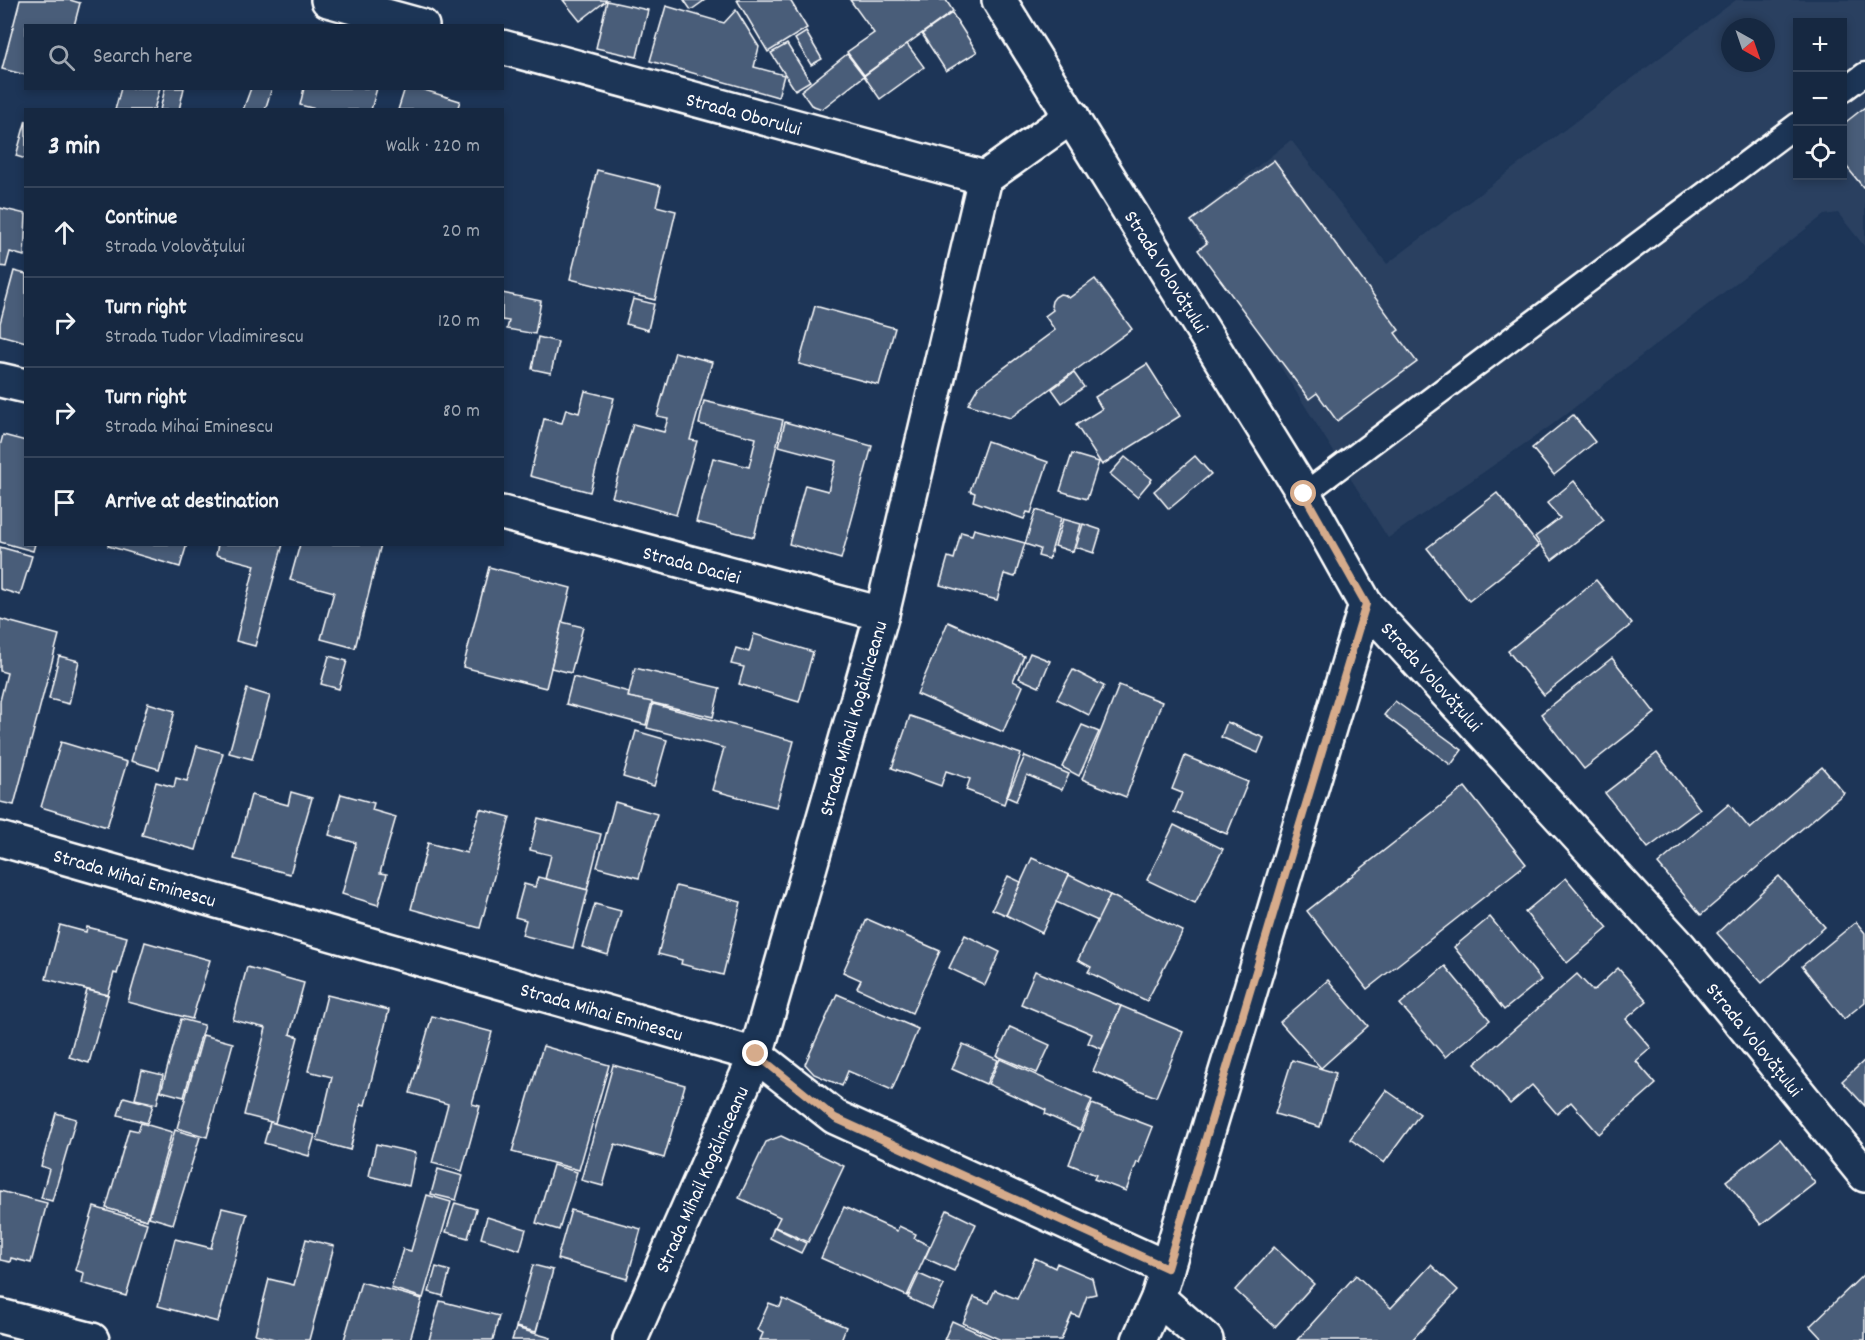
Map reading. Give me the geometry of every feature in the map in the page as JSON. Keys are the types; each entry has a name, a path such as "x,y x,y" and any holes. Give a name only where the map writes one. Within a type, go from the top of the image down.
{"street":[{"path":"328,0 415,24"},
{"name":"Strada Volovățului","path":"999,0 1304,494 1366,604 1679,946 1865,1175"},
{"name":"Strada Oborului","path":"504,48 986,178"},
{"path":"986,178 1072,116"},
{"name":"Strada Mihail Kogălniceanu","path":"630,1340 756,1054 882,614 986,178"},
{"path":"0,380 24,386"},
{"name":"Strada Daciei","path":"504,514 882,614"},
{"path":"1139,1340 1163,1283 1366,604"},
{"name":"Strada Mihai Eminescu","path":"0,839 756,1054 835,1118 1163,1283 1206,1340"},
{"path":"0,1316 92,1340"}],"lane":[{"path":"1847,87 1865,74"},
{"path":"1304,494 1794,126"}],"shaded area":[{"path":"1736,0 1865,0 1865,247 1838,213 1824,215 1549,427 1388,538 1189,221 1291,140 1387,264"}],"building":[{"path":"20,0 70,0 80,3 75,24 24,24 24,74 2,69"},
{"path":"563,0 607,0 580,21"},
{"path":"684,0 705,0 691,10"},
{"path":"737,0 790,0 807,28 768,52"},
{"path":"850,0 946,0 953,11 864,75 847,52 874,33"},
{"path":"607,1 648,10 637,57 596,48"},
{"path":"666,6 724,23 736,10 759,47 754,67 784,75 778,97 650,61"},
{"path":"952,13 977,52 946,71 922,34"},
{"path":"806,32 822,59 811,65 795,39"},
{"path":"787,44 810,81 795,90 771,53"},
{"path":"907,44 924,67 880,99 864,76"},
{"path":"847,54 864,76 822,109 811,105 801,91"},
{"path":"120,90 159,90 155,108 116,108"},
{"path":"165,90 184,90 179,108 160,108"},
{"path":"250,90 271,90 266,108 244,108"},
{"path":"304,90 376,90 372,108 311,108 300,105"},
{"path":"404,90 424,90 460,101 458,108 399,108"},
{"path":"1865,107 1865,186 1863,187 1847,167 1847,121"},
{"path":"24,127 24,158 16,156"},
{"path":"1274,160 1399,330 1395,333 1417,362 1337,421 1317,393 1309,399 1198,250 1207,243 1191,221"},
{"path":"597,170 661,186 656,206 676,211 655,300 570,279"},
{"path":"0,208 24,214 24,256 10,252 6,267 0,266"},
{"path":"14,271 24,274 24,341 0,335 0,323"},
{"path":"1095,279 1132,329 1010,418 968,404 978,387 1055,330 1045,316 1053,310 1051,306 1055,297 1060,294 1069,298"},
{"path":"504,293 541,301 535,334 507,329 509,321 504,320"},
{"path":"633,299 654,304 648,330 626,324"},
{"path":"815,306 895,328 879,385 799,364"},
{"path":"538,337 558,342 551,373 532,369"},
{"path":"675,352 712,362 690,440 697,441 676,515 612,497 633,424 664,432 668,418 657,416"},
{"path":"1147,364 1180,416 1102,465 1076,425 1102,409 1095,397"},
{"path":"1074,373 1084,387 1062,403 1052,389"},
{"path":"585,391 614,398 590,492 530,476 544,419 562,423 566,409 579,413"},
{"path":"704,401 783,420 754,537 696,522 713,458 749,467 756,438 699,424"},
{"path":"1573,415 1595,442 1554,475 1532,448"},
{"path":"785,422 872,446 841,559 789,544 805,485 828,491 836,461 779,446"},
{"path":"3,435 24,440 24,546 34,546 33,551 0,542 0,446"},
{"path":"987,441 1048,462 1031,513 1027,512 1024,519 973,501 975,493 970,491"},
{"path":"1072,454 1099,462 1087,499 1060,491"},
{"path":"1195,456 1211,474 1169,509 1154,491"},
{"path":"1125,457 1152,479 1137,497 1110,474"},
{"path":"1574,481 1604,520 1552,560 1535,537 1560,518 1547,503"},
{"path":"1497,493 1539,546 1469,601 1427,548"},
{"path":"1036,510 1061,518 1049,559 1038,556 1040,549 1025,544"},
{"path":"1063,519 1081,524 1073,552 1055,546"},
{"path":"1083,524 1101,530 1094,553 1076,547"},
{"path":"974,529 1025,543 1015,577 1004,574 997,600 940,585 948,557 954,559 961,532 972,535"},
{"path":"108,546 186,546 180,567"},
{"path":"218,546 282,546 255,646 236,641 255,565 216,555"},
{"path":"299,546 380,546 355,648 321,639 334,592 290,580"},
{"path":"0,547 32,556 20,595 0,589"},
{"path":"489,567 571,588 546,688 463,667"},
{"path":"1596,580 1632,624 1544,695 1508,651"},
{"path":"0,619 59,635 14,805 0,802 0,701 7,673 0,671"},
{"path":"562,622 583,627 571,673 551,668"},
{"path":"948,622 1024,656 1013,681 1023,686 1003,732 917,694"},
{"path":"754,634 813,652 799,702 739,684 744,667 731,664 736,648 749,652"},
{"path":"1030,653 1050,661 1039,687 1019,678"},
{"path":"59,656 79,661 69,704 49,699"},
{"path":"329,656 347,661 339,689 321,684"},
{"path":"1612,658 1655,713 1584,769 1541,714"},
{"path":"635,668 720,688 713,717 628,697"},
{"path":"1073,670 1104,686 1089,715 1057,699"},
{"path":"573,677 629,692 628,697 652,702 646,725 566,704"},
{"path":"1119,685 1162,702 1126,797 1082,779"},
{"path":"247,689 270,696 252,759 229,753"},
{"path":"1395,701 1462,750 1451,765 1384,715"},
{"path":"148,703 175,711 159,769 131,761"},
{"path":"653,704 794,741 776,807 712,790 724,748 647,728"},
{"path":"910,716 1021,754 1004,804 966,790 970,779 946,771 941,786 892,768"},
{"path":"1227,722 1264,738 1258,753 1221,737"},
{"path":"1082,725 1099,732 1079,776 1062,767"},
{"path":"636,731 667,740 654,786 623,777"},
{"path":"61,742 127,762 107,827 41,807"},
{"path":"197,746 223,753 196,850 142,835 156,782 174,787 176,778 187,781"},
{"path":"1657,753 1700,809 1648,848 1605,793"},
{"path":"1025,756 1069,774 1062,790 1027,775 1016,801 1007,797"},
{"path":"1185,756 1248,782 1227,834 1174,812 1182,793 1172,789"},
{"path":"1822,767 1844,793 1701,915 1658,864 1729,804 1750,829"},
{"path":"1465,787 1526,864 1367,989 1307,911"},
{"path":"291,792 312,798 290,874 234,859 251,795 288,805"},
{"path":"341,794 374,803 372,810 396,817 380,873 387,874 378,905 342,894 356,843 329,835"},
{"path":"615,802 657,814 639,878 597,867"},
{"path":"480,809 510,817 480,928 411,909 428,843 467,853"},
{"path":"538,818 601,834 587,890 545,879 551,855 530,850"},
{"path":"1174,825 1223,849 1195,903 1147,880"},
{"path":"1032,858 1069,875 1042,933 1006,915"},
{"path":"1069,875 1110,895 1098,921 1056,902"},
{"path":"1008,876 1021,882 1006,915 992,909"},
{"path":"1779,876 1825,927 1762,983 1717,933"},
{"path":"538,877 588,890 573,948 522,935 526,920 515,917 524,884 535,887"},
{"path":"1566,878 1608,928 1567,963 1525,912"},
{"path":"676,886 741,902 723,975 681,964 682,960 658,954"},
{"path":"1110,895 1183,931 1147,1001 1088,972 1091,967 1078,960"},
{"path":"595,904 621,911 608,955 582,947"},
{"path":"1490,917 1541,980 1504,1010 1454,947"},
{"path":"867,919 940,951 912,1013 857,988 861,980 843,972"},
{"path":"1856,922 1865,933 1865,1002 1844,1019 1802,966"},
{"path":"60,925 86,932 87,927 127,937 117,974 114,973 108,995 46,979"},
{"path":"965,935 1000,952 985,985 949,968"},
{"path":"145,942 210,960 192,1019 128,1002"},
{"path":"1445,966 1490,1020 1445,1057 1400,1004"},
{"path":"247,967 304,983 290,1034 298,1037 275,1123 244,1115 266,1028 233,1020"},
{"path":"1618,968 1647,1001 1626,1019 1651,1048 1636,1061 1656,1084 1599,1134 1571,1102 1557,1114 1532,1085 1510,1104 1475,1064 1577,974 1593,991"},
{"path":"1035,971 1121,1006 1102,1049 1088,1043 1092,1034 1021,1004"},
{"path":"1328,980 1368,1026 1321,1068 1280,1022"},
{"path":"87,990 108,995 89,1063 69,1057"},
{"path":"837,994 918,1029 892,1090 848,1071 842,1086 814,1074 805,1064"},
{"path":"327,995 389,1010 365,1105 361,1104 350,1150 317,1141 332,1077 308,1071"},
{"path":"1121,1006 1183,1032 1156,1097 1093,1071"},
{"path":"432,1016 492,1032 472,1104 480,1106 462,1171 432,1163 448,1104 410,1093"},
{"path":"181,1019 204,1025 184,1097 161,1091"},
{"path":"1010,1027 1050,1045 1037,1073 997,1056"},
{"path":"203,1035 233,1043 207,1137 177,1128"},
{"path":"963,1044 998,1060 986,1084 952,1069"},
{"path":"543,1046 609,1065 579,1170 512,1152"},
{"path":"1000,1059 1092,1100 1080,1130 1045,1114 1046,1110 988,1084"},
{"path":"1292,1060 1336,1073 1320,1127 1275,1114"},
{"path":"1865,1060 1865,1106 1842,1081"},
{"path":"613,1065 685,1085 664,1158 615,1144 603,1186 581,1180"},
{"path":"142,1070 163,1075 157,1104 135,1099"},
{"path":"1386,1090 1420,1114 1384,1163 1350,1139"},
{"path":"124,1097 153,1105 147,1123 118,1115"},
{"path":"1092,1104 1153,1127 1126,1191 1094,1179 1096,1175 1069,1164"},
{"path":"56,1113 76,1119 52,1201 41,1198 49,1169 41,1166"},
{"path":"270,1122 315,1135 309,1156 264,1143"},
{"path":"141,1123 172,1132 147,1220 106,1208 129,1129 138,1131"},
{"path":"175,1130 200,1137 173,1224 149,1217"},
{"path":"781,1136 844,1166 808,1242 775,1227 780,1217 739,1198 766,1142"},
{"path":"1780,1139 1815,1183 1761,1225 1726,1181"},
{"path":"376,1144 416,1153 409,1186 369,1176"},
{"path":"553,1165 577,1172 559,1230 536,1223"},
{"path":"438,1169 463,1176 456,1200 431,1194"},
{"path":"0,1191 47,1203 31,1263 11,1258 10,1262 0,1260"},
{"path":"427,1195 451,1202 423,1298 391,1288 403,1249 411,1251"},
{"path":"455,1203 476,1209 468,1238 446,1232"},
{"path":"94,1207 147,1223 126,1296 82,1283 84,1273 75,1270"},
{"path":"844,1207 897,1231 899,1226 916,1234 914,1238 930,1246 907,1296 821,1258"},
{"path":"222,1208 247,1214 218,1322 158,1306 175,1239 211,1248"},
{"path":"571,1210 641,1229 627,1279 557,1259"},
{"path":"947,1210 976,1224 954,1271 925,1258"},
{"path":"487,1217 526,1229 520,1250 481,1238"},
{"path":"774,1227 806,1243 801,1253 770,1238"},
{"path":"306,1239 334,1246 309,1340 278,1340 255,1334 269,1279 294,1285"},
{"path":"1274,1247 1314,1284 1275,1327 1235,1290"},
{"path":"1035,1258 1055,1268 1057,1263 1092,1278 1096,1294 1087,1296 1079,1317 1072,1314 1061,1340 1001,1340 963,1323 974,1297 989,1303 995,1290 1017,1299"},
{"path":"533,1265 553,1270 536,1332 516,1327"},
{"path":"1431,1265 1458,1290 1412,1340 1297,1340 1356,1275 1391,1308"},
{"path":"436,1267 450,1271 443,1296 429,1292"},
{"path":"1865,1273 1865,1340 1823,1340 1810,1326"},
{"path":"919,1274 944,1285 932,1309 908,1298"},
{"path":"361,1282 422,1299 410,1340 344,1340"},
{"path":"783,1299 846,1327 841,1340 760,1340 763,1333 757,1330 769,1303 780,1307"},
{"path":"440,1301 499,1316 493,1340 429,1340"},
{"path":"952,1321 990,1338 989,1340 944,1340"},
{"path":"516,1328 551,1338 550,1340 512,1340"}],"route":[{"path":"756,1054 835,1118 1167,1268 1366,604 1304,494"}]}
